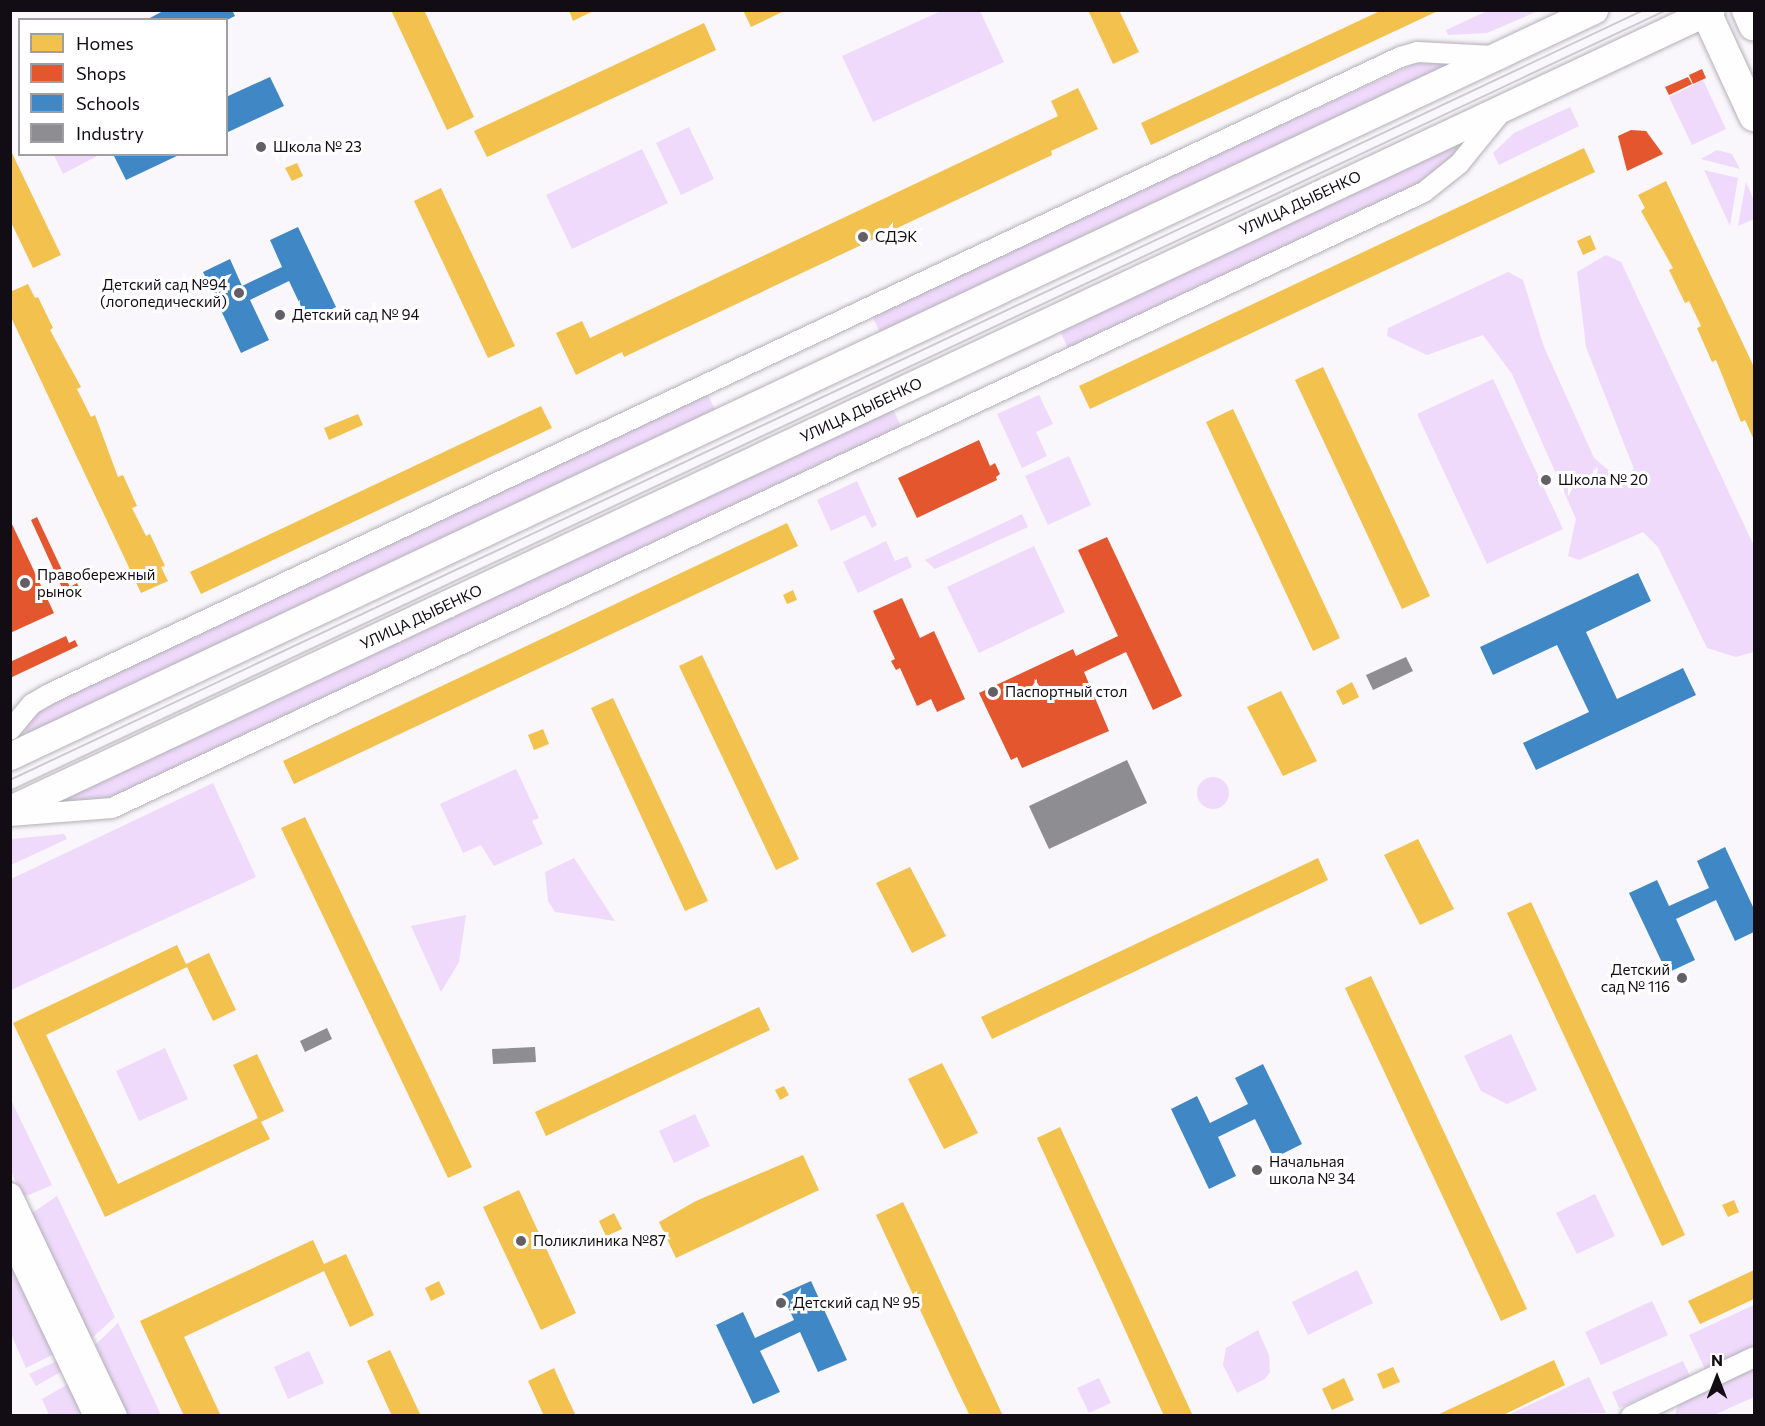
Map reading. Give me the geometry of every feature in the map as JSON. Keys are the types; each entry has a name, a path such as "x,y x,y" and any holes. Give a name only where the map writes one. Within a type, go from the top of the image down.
{"main road":[{"path":"10,756 1593,10"},
{"path":"1748,10 1755,26"},
{"path":"1707,11 1755,116"},
{"name":"УЛИЦА ДЫБЕНКО","path":"10,809 1707,11"}],"street":[{"path":"10,730 32,704 49,694 1400,57 1417,52 1497,56"},
{"path":"10,816 112,808 1424,192 1459,164 1506,106"},
{"path":"10,1196 115,1416"},
{"path":"10,1235 96,1416"},
{"path":"1631,1416 1755,1357"}],"shaded area":[{"path":"941,11 980,11 1004,62 873,122 842,56"},
{"path":"1487,11 1538,11 1487,33 1448,35 1446,30"},
{"path":"1420,61 1442,63 1444,67 882,336 871,314"},
{"path":"1703,80 1726,129 1692,145 1669,97"},
{"path":"1570,107 1579,126 1499,165 1493,153 1514,133"},
{"path":"689,127 714,179 681,195 656,143"},
{"path":"1457,145 1460,149 1421,182 1068,348 1060,331 1094,308 1414,158"},
{"path":"642,149 668,203 572,249 546,195"},
{"path":"1717,150 1732,154 1740,169 1701,159"},
{"path":"55,156 97,156 63,174"},
{"path":"1704,170 1738,178 1730,226"},
{"path":"1746,182 1753,198 1754,219 1738,226"},
{"path":"1606,255 1621,262 1754,546 1754,652 1736,657 1707,648 1658,547 1643,532 1579,560 1568,556 1576,519 1512,374 1483,335 1427,355 1387,336 1388,328 1508,272 1523,280 1544,347 1594,458 1619,479 1634,469 1586,347 1577,272"},
{"path":"1493,379 1563,529 1487,564 1417,414"},
{"path":"707,394 717,413 29,734 25,731 31,717 50,703"},
{"path":"1039,395 1053,424 1036,432 1047,456 1022,468 997,414"},
{"path":"891,405 901,426 104,801 63,802 99,775"},
{"path":"1069,456 1091,505 1048,525 1025,476"},
{"path":"857,481 877,525 872,528 865,515 831,531 817,500"},
{"path":"1022,514 1028,527 935,569 925,560"},
{"path":"886,541 895,561 907,556 912,567 858,593 843,562"},
{"path":"1034,546 1065,612 979,653 947,587"},
{"path":"516,769 539,818 532,821 543,844 494,866 481,845 463,853 440,804"},
{"path":"1213,777 1225,781 1229,793 1225,805 1213,809 1201,805 1197,793 1201,781"},
{"path":"213,783 256,877 11,990 11,879"},
{"path":"64,834 67,839 11,865 11,839"},
{"path":"574,858 615,921 555,912 548,901 545,872"},
{"path":"466,915 459,962 441,992 411,926"},
{"path":"1511,1034 1537,1090 1507,1104 1481,1091 1464,1056"},
{"path":"165,1048 188,1099 139,1121 116,1071"},
{"path":"10,1098 52,1185 29,1195 22,1196 11,1171"},
{"path":"695,1114 710,1146 674,1163 659,1131"},
{"path":"1595,1194 1615,1236 1577,1254 1556,1213"},
{"path":"57,1196 115,1317 90,1340 31,1214"},
{"path":"10,1256 56,1353 26,1368 11,1334"},
{"path":"1357,1270 1373,1303 1308,1335 1292,1302"},
{"path":"1652,1301 1668,1335 1601,1365 1585,1332"},
{"path":"1754,1305 1754,1348 1706,1371 1689,1335"},
{"path":"118,1323 161,1415 126,1415 93,1347"},
{"path":"1258,1330 1269,1355 1270,1372 1265,1379 1237,1393 1223,1365 1226,1348"},
{"path":"309,1351 324,1383 288,1399 274,1367"},
{"path":"59,1360 64,1370 36,1386 29,1374"},
{"path":"1683,1361 1690,1376 1619,1408 1612,1392"},
{"path":"1754,1368 1754,1397 1714,1415 1675,1415 1678,1404"},
{"path":"1589,1377 1606,1413 1508,1415"},
{"path":"1099,1378 1111,1403 1089,1413 1077,1388"},
{"path":"70,1383 86,1415 49,1415 42,1399"}],"building: Homes":[{"path":"391,10 424,10 474,117 447,130"},
{"path":"569,10 595,10 573,21"},
{"path":"743,10 786,10 751,27"},
{"path":"1088,10 1119,10 1139,52 1113,64"},
{"path":"1382,10 1440,10 1151,145 1141,123"},
{"path":"704,23 716,50 487,157 474,131"},
{"path":"1078,88 1098,129 1051,151 1052,155 624,357 622,352 576,375 556,333 582,321 590,338 1058,116 1051,101"},
{"path":"1584,148 1595,172 1090,409 1079,386"},
{"path":"10,149 61,255 33,268 10,220"},
{"path":"297,163 303,176 292,181 285,168"},
{"path":"1666,181 1754,367 1754,440 1745,420 1741,422 1716,360 1712,362 1697,328 1701,326 1689,301 1685,303 1669,270 1673,268 1641,211 1645,208 1638,195"},
{"path":"441,188 515,346 488,358 414,201"},
{"path":"1590,235 1596,249 1583,255 1577,241"},
{"path":"28,284 35,298 38,297 53,328 50,330 81,387 77,389 91,417 95,415 118,477 123,475 137,506 132,508 146,536 150,534 165,566 161,567 168,581 141,593 10,315 10,292"},
{"path":"1323,367 1430,596 1402,609 1295,380"},
{"path":"541,406 552,428 201,594 190,572"},
{"path":"1233,409 1340,638 1313,651 1206,422"},
{"path":"358,414 363,425 329,440 324,428"},
{"path":"787,523 798,546 294,784 283,761"},
{"path":"793,590 797,600 787,604 783,595"},
{"path":"702,655 799,859 776,870 679,666"},
{"path":"1352,682 1359,697 1343,705 1336,691"},
{"path":"1281,691 1317,761 1283,776 1247,707"},
{"path":"613,698 708,901 685,911 591,708"},
{"path":"543,729 549,744 534,750 528,735"},
{"path":"305,817 472,1167 448,1178 281,828"},
{"path":"1418,839 1454,909 1420,925 1384,855"},
{"path":"1318,858 1328,880 992,1039 981,1017"},
{"path":"910,867 946,936 912,953 876,883"},
{"path":"1531,902 1685,1235 1662,1246 1507,913"},
{"path":"177,945 186,964 209,953 236,1010 213,1021 187,967 46,1035 118,1184 258,1118 233,1065 257,1054 284,1111 261,1122 270,1139 105,1217 13,1023"},
{"path":"1371,976 1527,1309 1501,1321 1345,988"},
{"path":"759,1007 770,1030 546,1136 535,1112"},
{"path":"942,1063 978,1133 944,1149 908,1079"},
{"path":"784,1086 789,1095 780,1100 775,1090"},
{"path":"1060,1127 1193,1416 1164,1416 1037,1138"},
{"path":"803,1155 819,1190 676,1258 659,1222 696,1201"},
{"name":"Поликлиника №87","path":"519,1190 576,1313 541,1330 483,1207"},
{"path":"1734,1200 1739,1212 1728,1217 1722,1205"},
{"path":"903,1202 1003,1416 970,1416 954,1383 876,1215"},
{"path":"614,1213 622,1229 606,1236 599,1221"},
{"path":"313,1240 324,1264 346,1254 374,1315 350,1327 324,1271 184,1337 221,1416 184,1416 140,1321"},
{"path":"1754,1270 1754,1299 1700,1324 1688,1301"},
{"path":"439,1281 445,1294 431,1301 425,1288"},
{"path":"390,1350 421,1416 392,1416 367,1361"},
{"path":"1554,1360 1565,1385 1501,1416 1435,1416"},
{"path":"1393,1367 1400,1382 1383,1389 1377,1374"},
{"path":"554,1368 576,1416 544,1416 528,1381"},
{"path":"1344,1378 1354,1400 1332,1410 1322,1389"}],"building: Shops":[{"path":"1702,69 1706,78 1693,84 1689,75"},
{"path":"1688,77 1692,84 1669,95 1665,87"},
{"path":"1631,130 1646,131 1663,154 1627,171 1618,136"},
{"path":"979,440 990,466 995,463 1000,474 996,477 997,480 917,518 898,478"},
{"path":"37,517 70,587 77,583 80,590 70,595 67,588 63,590 31,520"},
{"name":"Правобережный рынок","path":"10,520 54,613 10,633"},
{"path":"1107,537 1182,696 1153,710 1126,652 1084,672 1109,731 1022,768 1017,757 1011,760 979,693 1073,649 1076,656 1118,636 1078,550"},
{"path":"902,598 920,638 934,631 965,699 937,712 931,699 917,706 900,668 896,670 891,661 895,659 873,611"},
{"path":"66,636 69,643 75,640 78,646 10,678 10,662"}],"building: Schools":[{"path":"165,10 232,10 235,16 228,20 150,18"},
{"path":"270,77 284,106 228,132 228,96"},
{"path":"114,156 177,156 126,180"},
{"name":"Детский сад №94 (логопедический)","path":"298,227 336,307 308,321 289,281 250,300 269,340 241,353 203,272 230,259 242,286 282,267 270,240"},
{"path":"1638,573 1651,601 1586,632 1617,699 1683,668 1696,695 1536,770 1523,743 1589,712 1557,645 1493,675 1480,647"},
{"path":"1725,847 1754,909 1754,932 1735,941 1716,900 1676,919 1695,960 1667,973 1629,893 1657,880 1669,906 1709,888 1697,861"},
{"path":"1263,1064 1302,1144 1274,1158 1255,1119 1218,1137 1236,1176 1209,1189 1171,1109 1197,1096 1210,1123 1248,1104 1235,1078"},
{"path":"811,1281 847,1360 818,1372 800,1332 760,1351 780,1392 753,1404 716,1325 743,1312 755,1338 794,1320 782,1294"}],"building: Industry":[{"path":"1406,657 1413,671 1373,690 1366,675"},
{"path":"1127,760 1147,803 1049,849 1029,806"},
{"path":"327,1028 332,1039 305,1052 300,1041"},
{"path":"535,1047 536,1062 493,1064 492,1049"}],"tram line":[{"path":"10,780 1644,10"},
{"path":"10,791 1667,10"}],"place":[{"name":"Школа № 23","path":"261,147"},
{"name":"СДЭК","path":"863,237"},
{"name":"Детский сад №94 (логопедический)","path":"239,293"},
{"name":"Детский сад № 94","path":"280,315"},
{"name":"Школа № 20","path":"1546,480"},
{"name":"Правобережный рынок","path":"25,583"},
{"name":"Паспортный стол","path":"993,692"},
{"name":"Детский сад № 116","path":"1682,978"},
{"name":"Начальная школа № 34","path":"1257,1170"},
{"name":"Поликлиника №87","path":"521,1241"},
{"name":"Детский сад № 95","path":"781,1303"}]}
